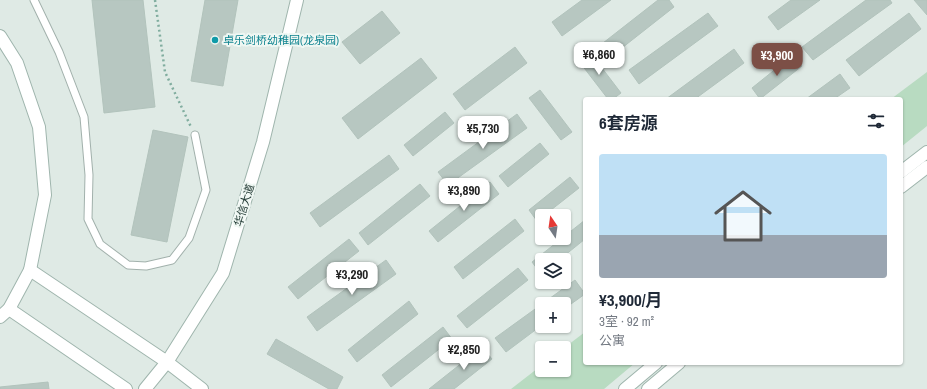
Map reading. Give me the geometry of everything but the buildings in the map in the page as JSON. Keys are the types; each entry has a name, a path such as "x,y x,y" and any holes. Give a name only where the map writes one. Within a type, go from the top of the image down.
{"street":[{"name":"华信大道","path":"146,389 167,362 223,273 264,142 297,0"},
{"path":"0,36 18,63 39,127 45,195 30,270 4,313 126,389"},
{"path":"903,170 927,152"},
{"path":"903,186 927,167"},
{"path":"30,270 167,362 202,389"},
{"path":"625,389 654,365"},
{"path":"648,389 676,365"}],"lane":[{"path":"34,0 59,52 84,117 89,175 88,219 100,244 128,265 146,266 172,260 189,238 206,190 195,135"}],"path":[{"path":"155,0 165,72 195,135"}],"green space":[{"path":"927,72 927,126 903,145 903,97 894,97"},
{"path":"583,334 583,365 633,365 604,389 511,389 535,370 535,377 571,377 571,343"}],"place":[{"name":"卓乐剑桥幼稚园(龙泉园)","path":"215,40"}]}
